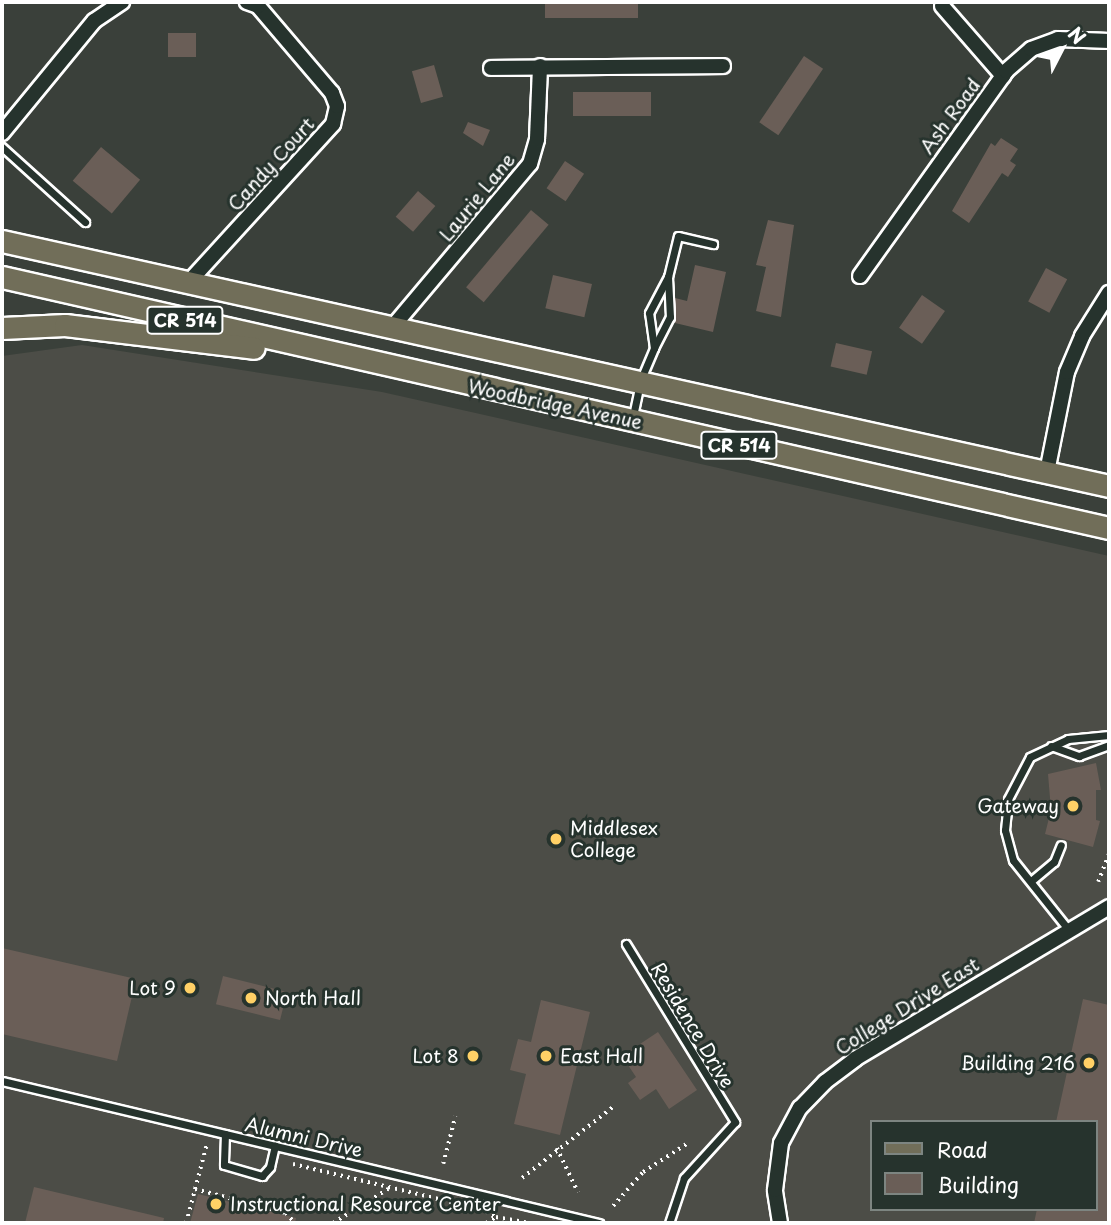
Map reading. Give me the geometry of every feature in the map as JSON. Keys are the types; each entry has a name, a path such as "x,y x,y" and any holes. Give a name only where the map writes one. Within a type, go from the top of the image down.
{"main road":[{"name":"Woodbridge Avenue","path":"2,241 390,330 641,379 1109,486"},
{"name":"Woodbridge Avenue","path":"2,277 369,363 1109,528"},
{"path":"2,328 65,325 369,363"}],"street":[{"path":"2,133 94,21 122,2"},
{"name":"Candy Court","path":"187,285 333,124 337,106 332,93 258,6 247,2"},
{"path":"942,6 1003,76"},
{"name":"Ash Road","path":"860,276 1003,76 1031,49 1058,39 1109,41"},
{"name":"Laurie Lane","path":"390,330 530,164 537,139 540,66"},
{"path":"491,68 723,66"},
{"path":"1047,472 1067,372 1082,336 1109,293"},
{"name":"College Drive East","path":"780,1223 775,1190 781,1143 800,1108 825,1082 855,1059 1068,929 1109,907"}],"lane":[{"path":"2,148 85,222"},
{"path":"654,348 649,313 668,277 678,236 713,244"},
{"path":"633,421 641,379 670,317 668,277"},
{"path":"1068,929 1013,860 1005,830 1008,799 1030,757 1051,746 1096,734 1109,735"},
{"path":"1051,746 1079,756 1109,745"},
{"path":"1031,881 1054,862 1060,845"},
{"name":"Residence Drive","path":"626,944 735,1122 684,1178 669,1223"},
{"name":"Alumni Drive","path":"2,1080 599,1223"},
{"path":"225,1135 224,1165 262,1176 272,1159 275,1146"}],"path":[{"path":"1098,882 1109,854"},
{"path":"522,1178 557,1148 613,1107"},
{"path":"443,1164 455,1117"},
{"path":"186,1223 208,1143"},
{"path":"613,1206 643,1172 688,1143"},
{"path":"557,1148 578,1192"},
{"path":"272,1159 388,1189 479,1207 496,1217 529,1223"},
{"path":"195,1189 286,1213 295,1223"},
{"path":"333,1223 388,1189"},
{"path":"486,1223 496,1217"}],"shaded area":[{"name":"Middlesex College","path":"82,345 382,392 1109,556 1109,1223 2,1223 2,356"}],"building":[{"path":"545,2 638,2 638,18 545,18"},
{"path":"168,33 196,33 196,57 168,57"},
{"path":"804,56 823,69 778,135 759,122"},
{"path":"434,65 443,97 421,103 412,71"},
{"path":"573,92 651,92 651,116 573,116"},
{"path":"468,122 490,130 483,146 463,133"},
{"path":"1001,138 1018,149 1010,161 1016,165 1008,177 1002,173 969,223 952,211 991,143 995,146"},
{"path":"101,147 140,180 112,213 73,181"},
{"path":"565,161 584,174 566,201 547,188"},
{"path":"418,191 435,206 413,232 396,217"},
{"path":"531,210 549,225 484,302 466,287"},
{"path":"768,220 794,225 781,317 756,311 766,267 756,265"},
{"path":"695,265 726,272 713,332 675,323 675,298 687,301"},
{"path":"1046,268 1067,279 1049,313 1028,302"},
{"path":"553,275 592,284 584,317 545,308"},
{"path":"922,295 945,311 922,344 899,328"},
{"path":"836,343 872,351 867,375 831,366"},
{"name":"Gateway","path":"1096,763 1101,790 1096,790 1096,820 1100,821 1093,847 1045,834 1051,810 1048,774"},
{"path":"2,948 136,979 117,1061 2,1034"},
{"name":"North Hall","path":"223,976 287,992 280,1020 216,1004"},
{"name":"Building 216","path":"1083,999 1109,1005 1109,1223 1034,1223 1037,1211 1097,1211 1097,1120 1056,1120"},
{"name":"East Hall","path":"541,1000 590,1012 560,1135 514,1124 526,1074 510,1070 518,1039 531,1042"},
{"path":"658,1032 697,1090 669,1109 656,1089 640,1100 628,1083 636,1077 622,1056"},
{"path":"34,1187 164,1218 163,1223 25,1223"},
{"name":"Instructional Resource Center","path":"198,1194 296,1218 295,1223 190,1223"}],"place":[{"name":"Gateway","path":"1073,806"},
{"name":"Middlesex College","path":"556,839"},
{"name":"Lot 9","path":"190,988"},
{"name":"North Hall","path":"251,998"},
{"name":"Lot 8","path":"473,1056"},
{"name":"East Hall","path":"546,1056"},
{"name":"Building 216","path":"1089,1063"},
{"name":"Instructional Resource Center","path":"216,1204"}]}
